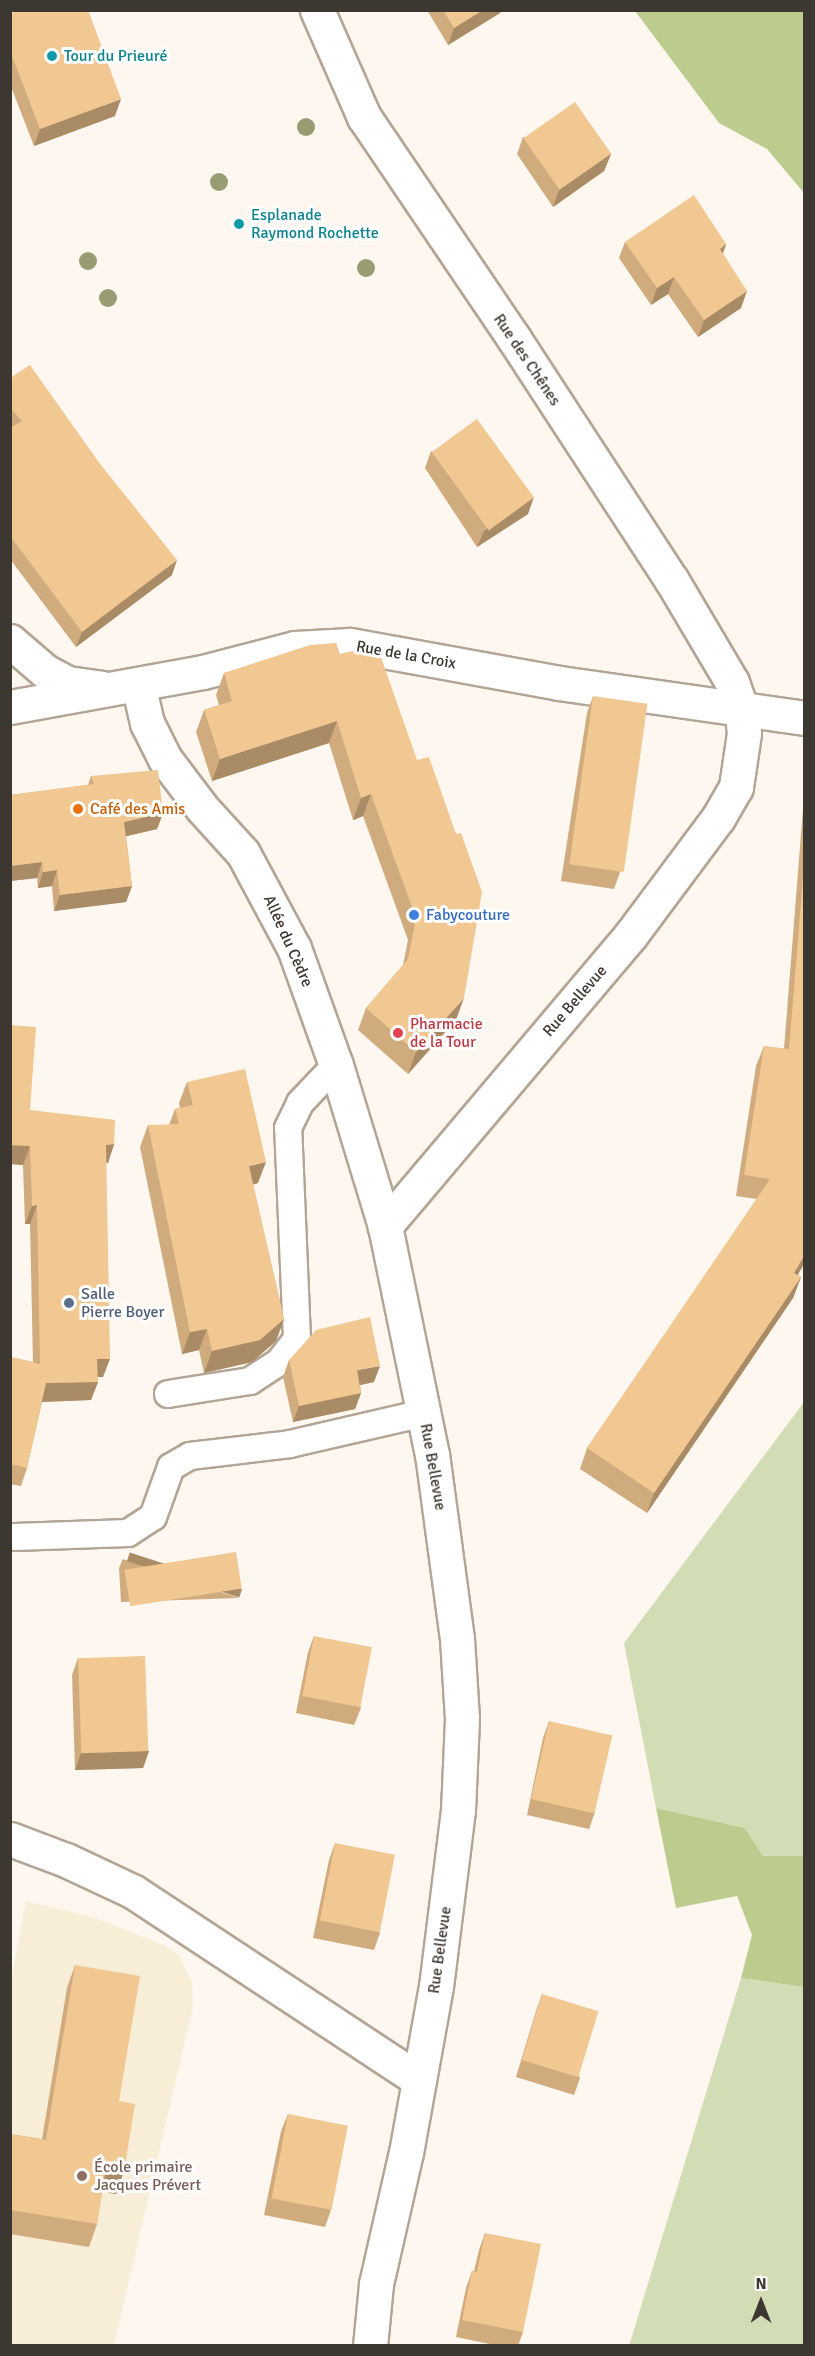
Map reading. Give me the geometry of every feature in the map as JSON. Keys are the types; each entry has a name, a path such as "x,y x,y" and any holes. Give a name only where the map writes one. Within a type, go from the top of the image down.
{"street":[{"name":"Rue des Chênes","path":"317,10 364,117 671,579 732,682 741,708"},
{"path":"10,641 45,671 68,683 102,688"},
{"name":"Rue de la Croix","path":"10,707 102,688 138,684 296,648 350,645 538,680 804,718"},
{"name":"Allée du Cèdre","path":"138,684 147,723 165,759 202,808 243,853 267,892 294,948 336,1065 385,1226"},
{"name":"Rue Bellevue","path":"370,2346 376,2284 419,2080 436,1986 458,1810 462,1719 446,1546 424,1413 385,1226 630,936 718,818 736,787 744,733 741,708"},
{"path":"10,1839 66,1860 134,1892 419,2080"}],"lane":[{"path":"168,1394 250,1381 279,1362 297,1339 288,1128 300,1103 336,1065"},
{"path":"15,1537 128,1533 153,1517 171,1467 190,1456 290,1444 424,1413"}],"shaded area":[{"name":"École primaire Jacques Prévert","path":"26,1901 96,1918 164,1945 179,1955 192,1982 193,2007 114,2345 11,2346 10,1985"}],"green space":[{"path":"635,11 804,11 804,193 767,149 719,123"},
{"path":"804,1402 804,1856 763,1856 745,1828 656,1808 624,1643"},
{"path":"656,1808 745,1828 763,1856 804,1856 804,1987 741,1978 752,1935 737,1896 676,1908"},
{"path":"741,1978 804,1987 804,2345 629,2346"}],"building":[{"name":"Tour du Prieuré","path":"21,10 88,10 121,99 40,129 10,51 10,14"},
{"path":"443,10 483,10 454,28"},
{"path":"575,102 611,154 560,190 523,138"},
{"path":"694,195 726,244 720,249 747,291 704,320 674,277 657,288 625,242"},
{"path":"30,365 100,464 177,560 82,632 10,536 10,428 22,421 10,408 10,378"},
{"path":"477,419 534,497 489,530 432,452"},
{"path":"336,643 339,654 377,646 417,760 429,757 456,834 461,833 482,892 464,998 416,1052 366,1008 408,959 416,918 371,794 361,798 337,721 220,759 204,710 232,701 224,673 310,645"},
{"path":"593,696 647,704 624,872 569,864"},
{"path":"158,770 163,813 124,822 132,886 60,895 57,870 43,872 42,862 10,866 10,795 94,784 91,776"},
{"path":"804,865 804,1256 794,1273 801,1277 654,1493 587,1448 770,1179 744,1175 764,1046 789,1049"},
{"path":"10,1025 36,1027 30,1110 115,1120 114,1144 106,1145 110,1359 97,1359 98,1382 46,1383 27,1468 10,1464 10,1357 40,1364 37,1205 32,1206 30,1146 10,1145"},
{"path":"245,1069 266,1162 249,1166 284,1319 260,1340 212,1351 207,1329 190,1332 148,1125 179,1124 175,1109 193,1105 187,1082"},
{"path":"370,1317 380,1366 357,1370 361,1393 299,1406 289,1360 316,1330"},
{"path":"236,1552 242,1589 130,1606 124,1570"},
{"path":"314,1636 372,1647 360,1707 302,1696"},
{"path":"145,1656 148,1751 81,1753 78,1658"},
{"path":"549,1721 612,1736 594,1814 531,1799"},
{"path":"335,1843 395,1855 380,1932 320,1921"},
{"path":"75,1965 140,1976 119,2101 135,2104 124,2171 106,2168 97,2224 10,2210 10,2134 46,2140"},
{"path":"542,1994 598,2011 578,2077 522,2060"},
{"path":"288,2114 348,2126 331,2210 272,2198"},
{"path":"485,2233 541,2244 523,2332 462,2320 472,2271 477,2272"}],"place":[{"name":"Tour du Prieuré","path":"52,56"},
{"name":"Esplanade Raymond Rochette","path":"239,224"},
{"name":"Café des Amis","path":"78,809"},
{"name":"Fabycouture","path":"414,915"},
{"name":"Pharmacie de la Tour","path":"398,1033"},
{"name":"Salle Pierre Boyer","path":"69,1303"},
{"name":"École primaire Jacques Prévert","path":"82,2176"}]}
